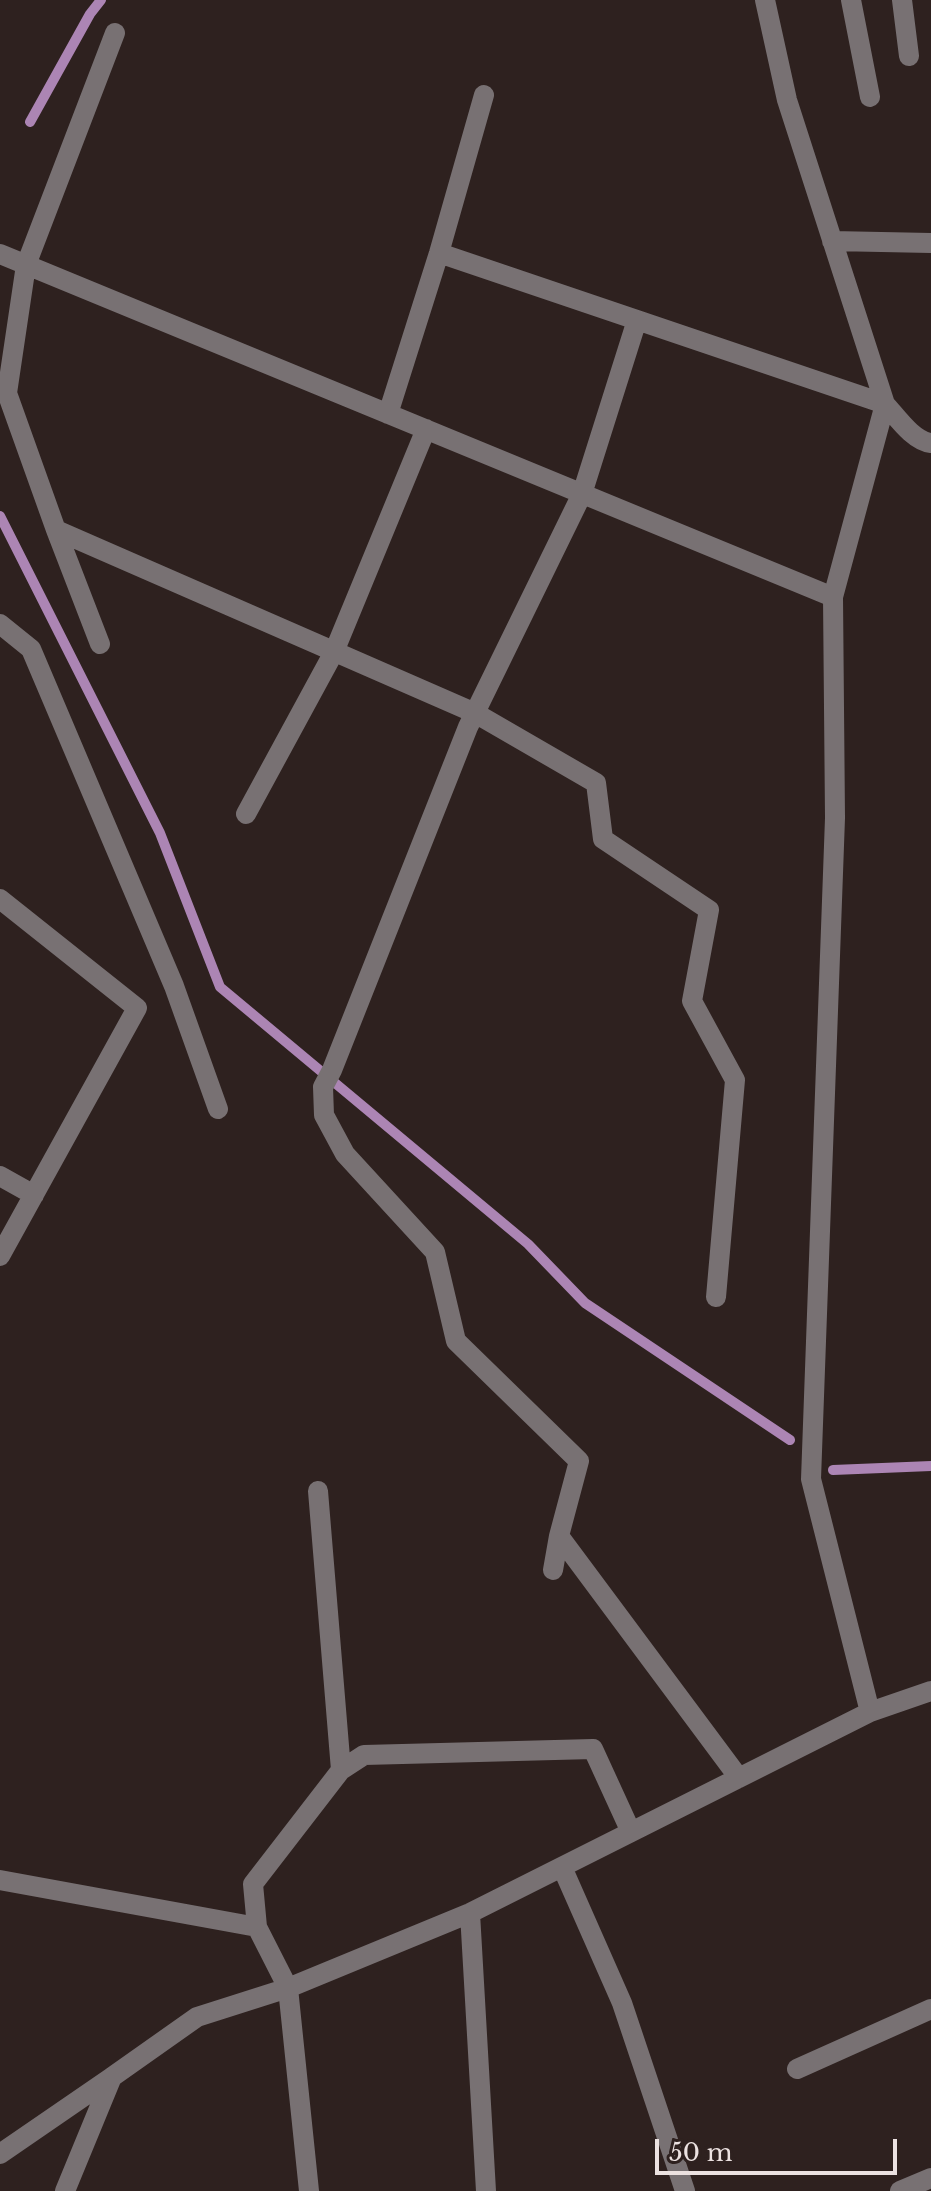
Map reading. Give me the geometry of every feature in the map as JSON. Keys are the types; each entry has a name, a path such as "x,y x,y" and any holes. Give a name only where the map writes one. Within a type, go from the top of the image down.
{"street":[{"path":"765,0 787,100 885,404 914,434 925,443 931,443"},
{"path":"851,0 870,97"},
{"path":"902,0 909,56"},
{"path":"100,644 34,473 7,393 26,265 115,33"},
{"path":"388,414 439,253 484,95"},
{"path":"832,241 931,243"},
{"path":"439,253 885,404"},
{"path":"0,254 833,597"},
{"path":"553,1570 579,1461 456,1341 435,1252 345,1154 324,1115 328,1078 475,713 582,494 637,320"},
{"path":"870,1712 811,1479 835,818 833,597 885,404"},
{"path":"246,814 334,652 426,429"},
{"path":"56,530 475,713 596,783 603,839 709,910 692,1001 735,1080 716,1297"},
{"path":"0,624 31,649 174,986 218,1109"},
{"path":"0,899 137,1008 0,1256"},
{"path":"0,1176 34,1195"},
{"path":"318,1491 341,1770"},
{"path":"559,1536 739,1778"},
{"path":"0,2154 197,2017 288,1988 470,1913 870,1712 931,1691"},
{"path":"309,2191 288,1988 257,1927 253,1884 341,1770 364,1755 593,1749 631,1832"},
{"path":"562,1867 622,2003 685,2191"},
{"path":"0,1880 257,1927"},
{"path":"470,1913 486,2191"},
{"path":"797,2069 931,2009"},
{"path":"65,2191 112,2077"},
{"path":"900,2191 931,2178"}],"waterway":[{"path":"30,122 90,14 101,0"},
{"path":"0,516 160,833 220,987 528,1244 585,1303 790,1440"},
{"path":"833,1470 931,1466"}]}
